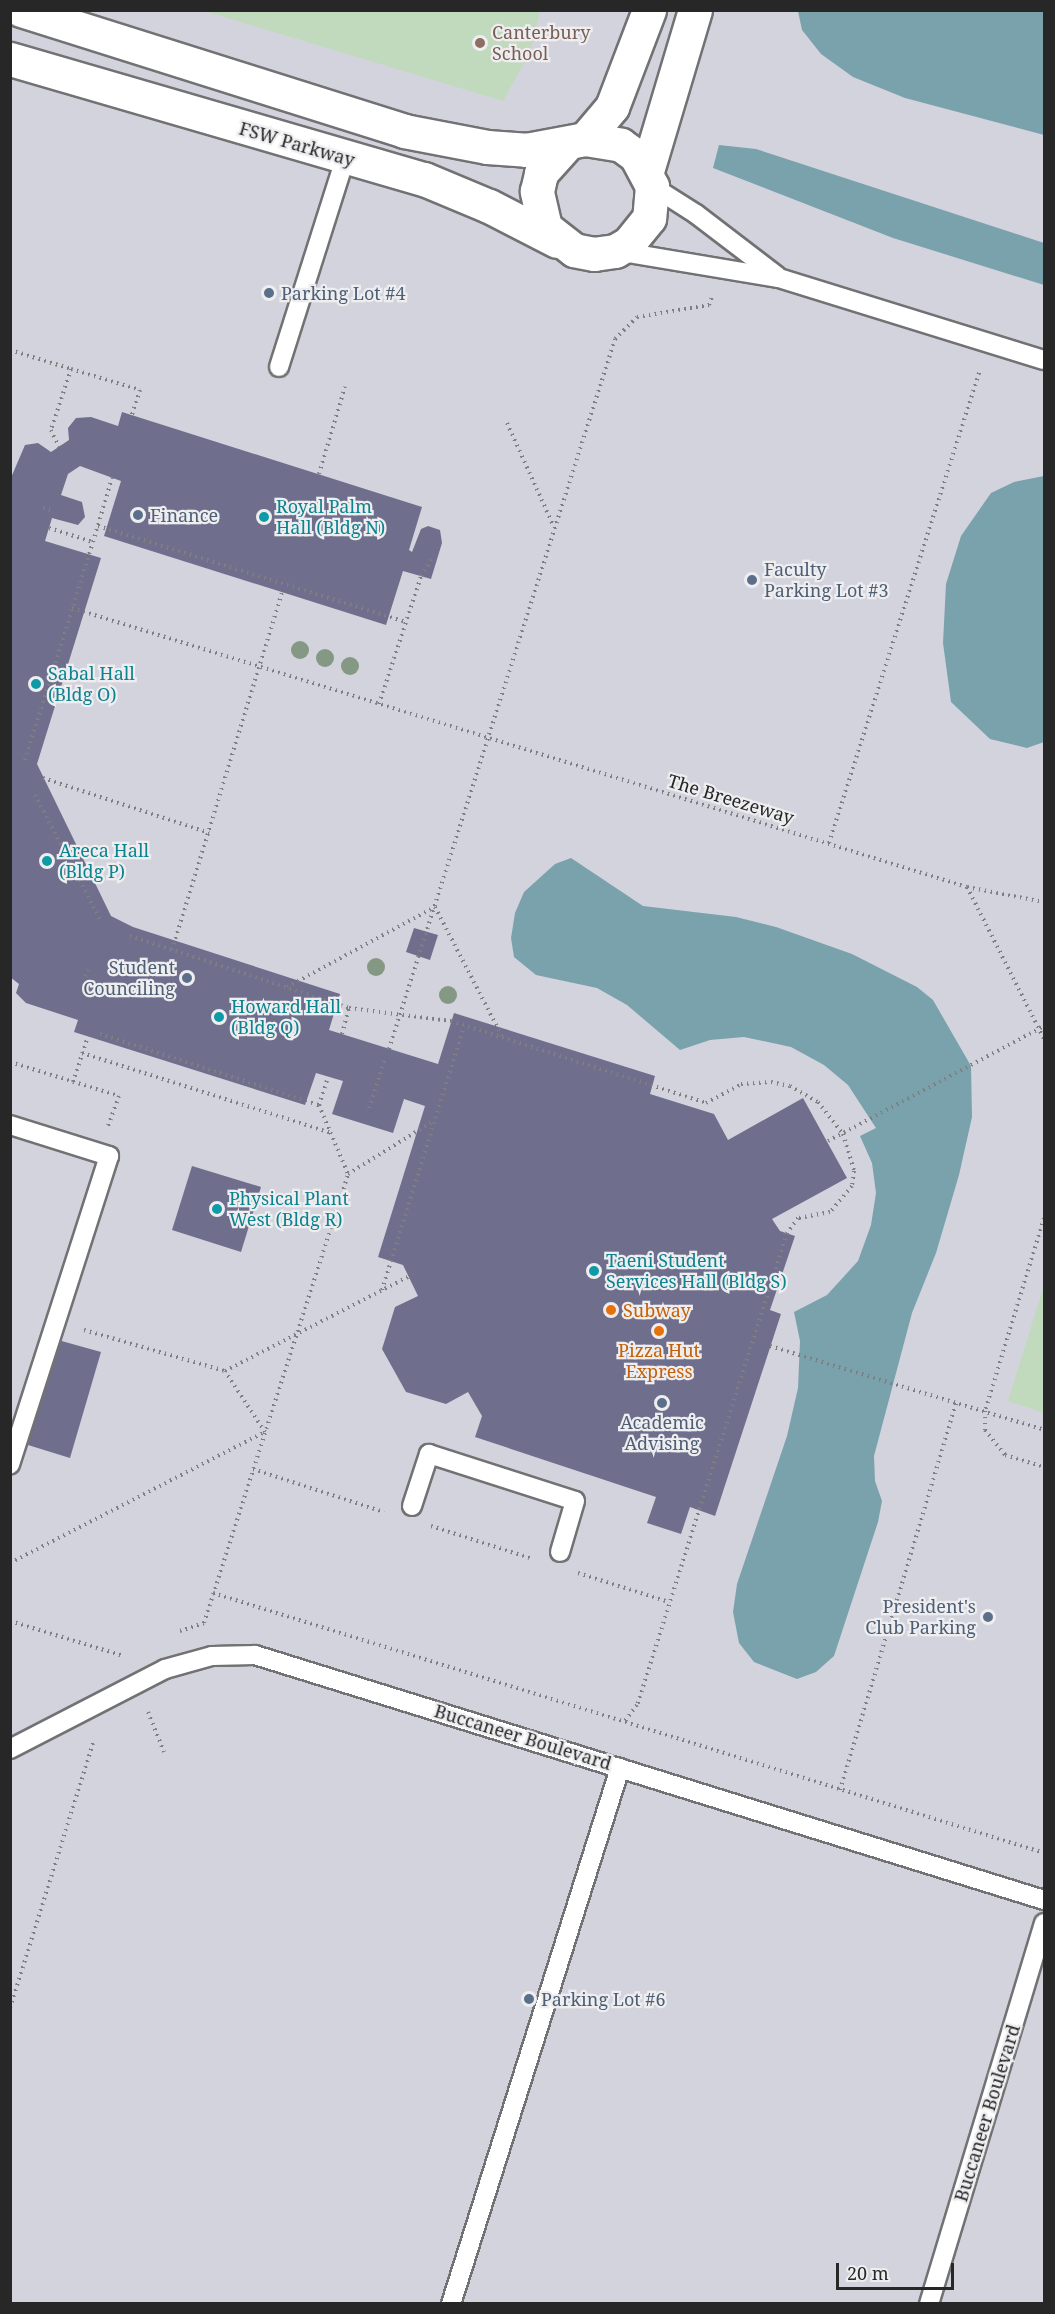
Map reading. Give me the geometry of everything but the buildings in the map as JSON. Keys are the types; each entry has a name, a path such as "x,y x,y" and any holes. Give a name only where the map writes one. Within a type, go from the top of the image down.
{"street":[{"path":"21,10 404,131 487,147 526,150 576,142 621,145 649,179"},
{"path":"574,250 545,227 537,191 541,172 612,107 649,10"},
{"path":"615,251 641,232 649,218 649,179 695,10"},
{"path":"10,24 126,56 153,51"},
{"name":"FSW Parkway","path":"10,59 345,159 424,179 489,206 574,250 594,254 615,251"}],"lane":[{"path":"279,367 345,159"},
{"path":"649,179 779,278"},
{"path":"615,251 779,278 1044,360"},
{"path":"10,1125 109,1156 10,1464"},
{"path":"412,1506 429,1455 440,1458 575,1501 560,1552"},
{"name":"Buccaneer Boulevard","path":"10,1749 165,1670 212,1656 255,1654 1044,1900"},
{"path":"451,2304 620,1768"},
{"name":"Buccaneer Boulevard","path":"928,2304 1044,1923"}],"path":[{"path":"388,1049 615,339 637,317 709,305 716,287"},
{"path":"829,843 989,342"},
{"path":"10,350 140,390 132,415"},
{"path":"59,447 51,430 71,369"},
{"path":"319,474 345,387"},
{"path":"507,423 554,527"},
{"path":"25,760 112,478"},
{"path":"43,508 54,512"},
{"path":"98,526 406,622"},
{"path":"49,528 93,542"},
{"path":"379,704 406,622 431,561"},
{"path":"172,950 282,592"},
{"name":"The Breezeway","path":"72,608 967,887 1044,902"},
{"path":"42,778 209,833"},
{"path":"35,795 101,921"},
{"path":"967,887 1044,1039"},
{"path":"286,988 435,907"},
{"path":"435,907 504,1038"},
{"path":"130,936 349,1008 400,1014 464,1026 706,1102 741,1084 771,1082 790,1086 818,1102 843,1134 854,1171 852,1186 830,1212 798,1218 787,1233 637,1705 624,1721"},
{"path":"85,976 88,970"},
{"path":"342,1034 349,1008"},
{"path":"382,1290 464,1026"},
{"path":"828,1141 1044,1026"},
{"path":"100,1034 319,1105"},
{"path":"73,1082 88,1036"},
{"path":"82,1053 331,1133"},
{"path":"369,1108 385,1059"},
{"path":"10,1062 119,1096"},
{"path":"176,1633 204,1623 348,1174 319,1105 328,1077"},
{"path":"348,1174 435,1120"},
{"path":"1044,1218 985,1411 985,1430 1005,1455 1044,1467"},
{"path":"225,1371 408,1277"},
{"path":"57,1321 225,1371 265,1432"},
{"path":"770,1346 1044,1431"},
{"path":"840,1790 956,1403"},
{"path":"10,1563 265,1432"},
{"path":"253,1469 392,1514"},
{"path":"422,1523 538,1560"},
{"path":"568,1570 669,1602"},
{"path":"213,1593 1044,1853"},
{"path":"10,1621 123,1656 133,1652"},
{"path":"145,1705 165,1752"},
{"path":"137,1716 148,1712"},
{"path":"10,2008 95,1735"}],"shaded area":[{"path":"11,11 1044,11 1044,2303 11,2304"}],"green space":[{"path":"540,10 530,53 503,101 204,11"},
{"path":"1044,1285 1044,1413 1008,1401"}],"water":[{"path":"798,11 1044,11 1044,135 905,98 853,77 821,54 802,30"},
{"path":"719,145 756,149 1044,243 1044,285 893,238 713,168"},
{"path":"1044,476 1044,742 1027,748 990,739 951,702 943,643 946,584 961,536 991,493 1014,482"},
{"path":"571,858 643,906 736,917 776,927 852,954 917,987 933,1000 971,1066 972,1117 959,1175 936,1253 912,1313 874,1456 875,1481 882,1501 878,1522 834,1656 816,1672 797,1679 754,1662 739,1643 733,1612 737,1584 787,1436 798,1388 800,1341 794,1312 827,1295 858,1261 871,1225 876,1193 872,1163 860,1136 876,1128 848,1085 824,1065 791,1047 744,1037 710,1040 680,1050 627,1005 597,988 536,975 514,957 511,938 515,913 524,892 555,864"}],"place":[{"name":"Canterbury School","path":"480,43"},
{"name":"Parking Lot #4","path":"269,293"},
{"name":"Finance","path":"138,515"},
{"name":"Royal Palm Hall (Bldg N)","path":"264,517"},
{"name":"Faculty Parking Lot #3","path":"752,580"},
{"name":"Sabal Hall (Bldg O)","path":"36,684"},
{"name":"Areca Hall (Bldg P)","path":"47,861"},
{"name":"Student Counciling","path":"187,978"},
{"name":"Howard Hall (Bldg Q)","path":"219,1017"},
{"name":"Physical Plant West (Bldg R)","path":"217,1209"},
{"name":"Taeni Student Services Hall (Bldg S)","path":"594,1271"},
{"name":"Subway","path":"611,1310"},
{"name":"Pizza Hut Express","path":"659,1331"},
{"name":"Academic Advising","path":"662,1403"},
{"name":"President's Club Parking","path":"988,1617"},
{"name":"Parking Lot #6","path":"529,1999"}]}
